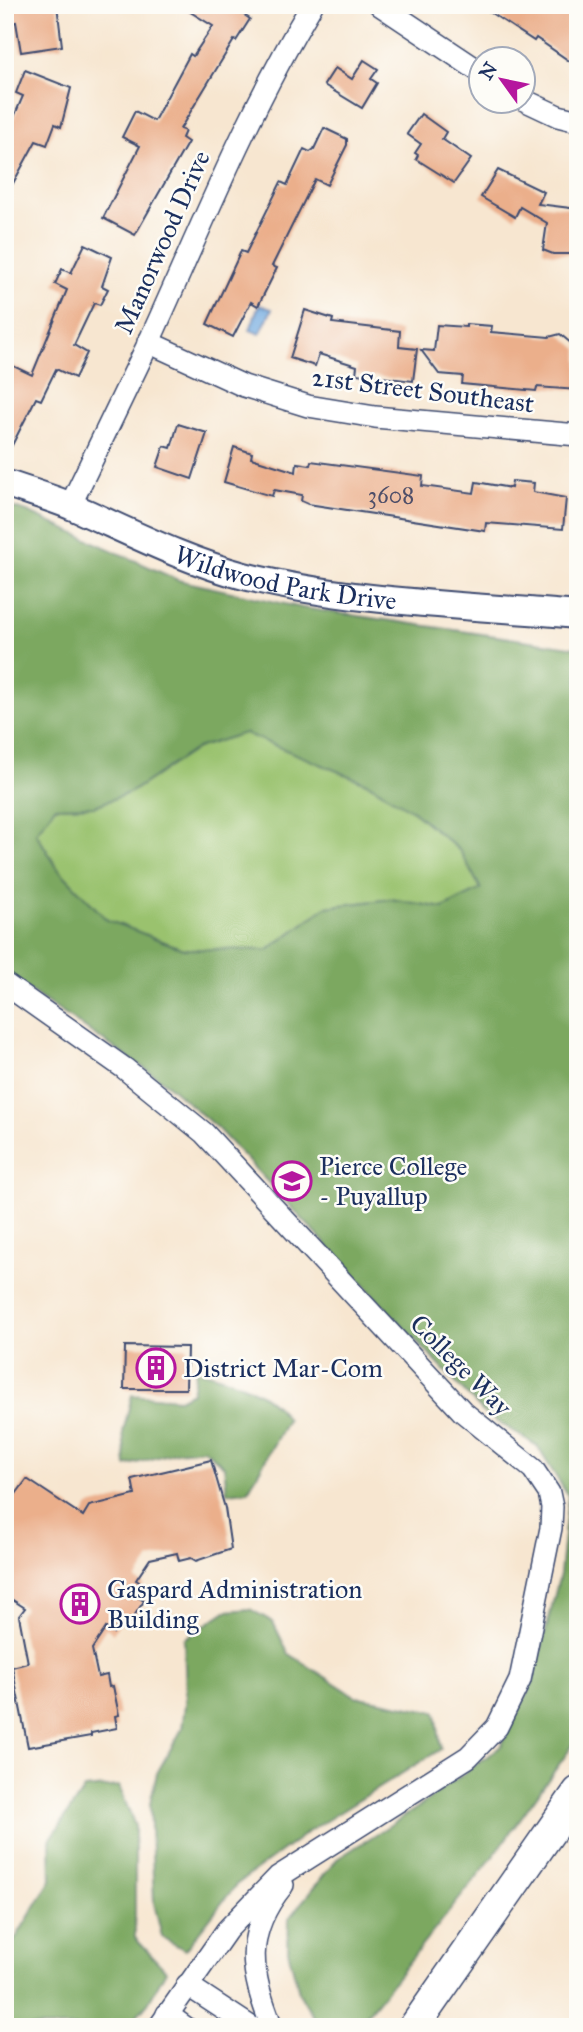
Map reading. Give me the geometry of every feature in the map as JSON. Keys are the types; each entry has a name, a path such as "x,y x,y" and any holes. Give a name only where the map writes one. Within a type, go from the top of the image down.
{"main road":[{"path":"414,2027 578,1792"}],"street":[{"name":"Manorwood Drive","path":"70,506 148,342 229,161 312,5"},
{"path":"380,5 468,64"},
{"path":"538,107 578,121"},
{"name":"21st Street Southeast","path":"148,342 244,386 309,406 375,416 578,435"},
{"name":"Wildwood Park Drive","path":"5,483 70,506 128,534 202,563 289,586 351,596 578,615"},
{"name":"College Way","path":"5,984 124,1068 204,1133 463,1412 519,1455 543,1481 552,1507 551,1528 520,1680 497,1727 468,1757 278,1877 226,1930 163,2020 185,2027"},
{"path":"272,2027 254,1977 254,1948 261,1921 275,1895 303,1860"},
{"path":"187,1985 251,2027"}],"green space":[{"path":"5,505 27,512 178,580 303,608 578,648 578,1738 495,1854 357,2027 319,2027 299,1992 288,1951 289,1918 337,1859 420,1806 501,1746 533,1682 560,1574 568,1496 537,1446 485,1414 217,1128 163,1081 5,974","holes":["244,733 369,784 413,811 460,851 481,889 443,908 391,899 326,907 268,950 183,949 107,920 58,869 36,833 55,807 95,806 131,792 197,748"]},
{"path":"244,732 369,784 413,811 460,851 481,889 443,908 391,899 326,907 268,950 183,949 107,920 58,869 36,833 55,807 95,806 131,792 197,748"},
{"path":"196,1370 235,1381 259,1393 287,1420 248,1491 227,1493 224,1466 204,1449 176,1452 126,1466 123,1432 132,1395 179,1399 192,1392"},
{"path":"250,1609 273,1622 288,1653 355,1696 436,1712 441,1749 308,1832 236,1885 185,1950 162,1937 154,1903 150,1803 157,1773 182,1729 186,1696 184,1639 226,1611"},
{"path":"119,1786 135,1826 135,1938 166,1971 148,2003 127,2027 5,2027 5,1956 51,1880 50,1840 84,1789"}],"water":[{"path":"259,305 272,309 260,334 250,330"}],"building":[{"path":"7,5 57,5 62,46 21,52 16,22 10,23"},
{"path":"179,5 229,5 250,19 236,41 234,40 180,129 185,131 182,138 188,142 135,235 103,218 140,146 122,137 135,111 154,121 190,54 193,56 213,26"},
{"path":"479,5 578,5 578,67 536,38 534,41"},
{"path":"364,60 378,69 371,79 377,83 362,108 324,85 335,68 352,79"},
{"path":"25,70 71,88 61,127 55,124 47,145 36,141 5,198 5,138 23,96 16,93"},
{"path":"421,114 446,132 442,139 471,159 454,183 416,159 418,155 415,153 421,144 407,134"},
{"path":"324,128 347,139 347,145 327,185 315,179 272,266 277,268 258,306 251,302 233,337 207,324 241,251 246,253 281,182 287,185 304,149 310,152 314,149"},
{"path":"498,170 544,192 538,204 578,209 578,254 553,254 543,250 547,223 520,207 515,217 481,197"},
{"path":"85,244 112,257 102,286 108,289 100,305 94,303 74,345 87,353 75,378 56,369 41,400 36,398 5,459 5,362 32,375 67,290 55,284 62,269 71,273"},
{"path":"305,310 333,319 332,323 400,331 399,347 417,349 413,381 356,374 357,366 319,354 315,366 290,358"},
{"path":"466,324 492,326 491,332 549,337 560,334 578,349 578,390 537,387 536,391 462,384 463,376 439,374 421,350 434,351 437,325 466,327"},
{"path":"178,424 207,433 192,479 157,467 164,446 171,448"},
{"path":"234,447 252,453 251,458 296,472 297,463 310,465 311,461 423,476 422,486 474,493 476,482 511,488 512,481 534,483 533,492 566,498 563,529 486,523 485,531 308,504 301,501 302,495 274,490 272,496 224,482"},
{"name":"District Mar-Com","path":"125,1346 187,1347 186,1389 124,1389"},
{"name":"Gaspard Administration Building","path":"211,1460 225,1508 231,1549 196,1561 191,1558 179,1561 177,1553 150,1559 136,1580 144,1585 136,1596 144,1601 128,1626 120,1622 113,1633 106,1628 92,1649 98,1677 107,1675 109,1687 113,1686 119,1715 115,1716 117,1728 91,1733 91,1736 28,1747 12,1667 28,1663 19,1616 25,1608 5,1595 5,1509 27,1479 83,1516 89,1506 135,1495 132,1479"}],"place":[{"name":"Pierce College - Puyallup","path":"292,1181"},
{"name":"District Mar-Com","path":"156,1368"},
{"name":"Gaspard Administration Building","path":"80,1604"}]}
